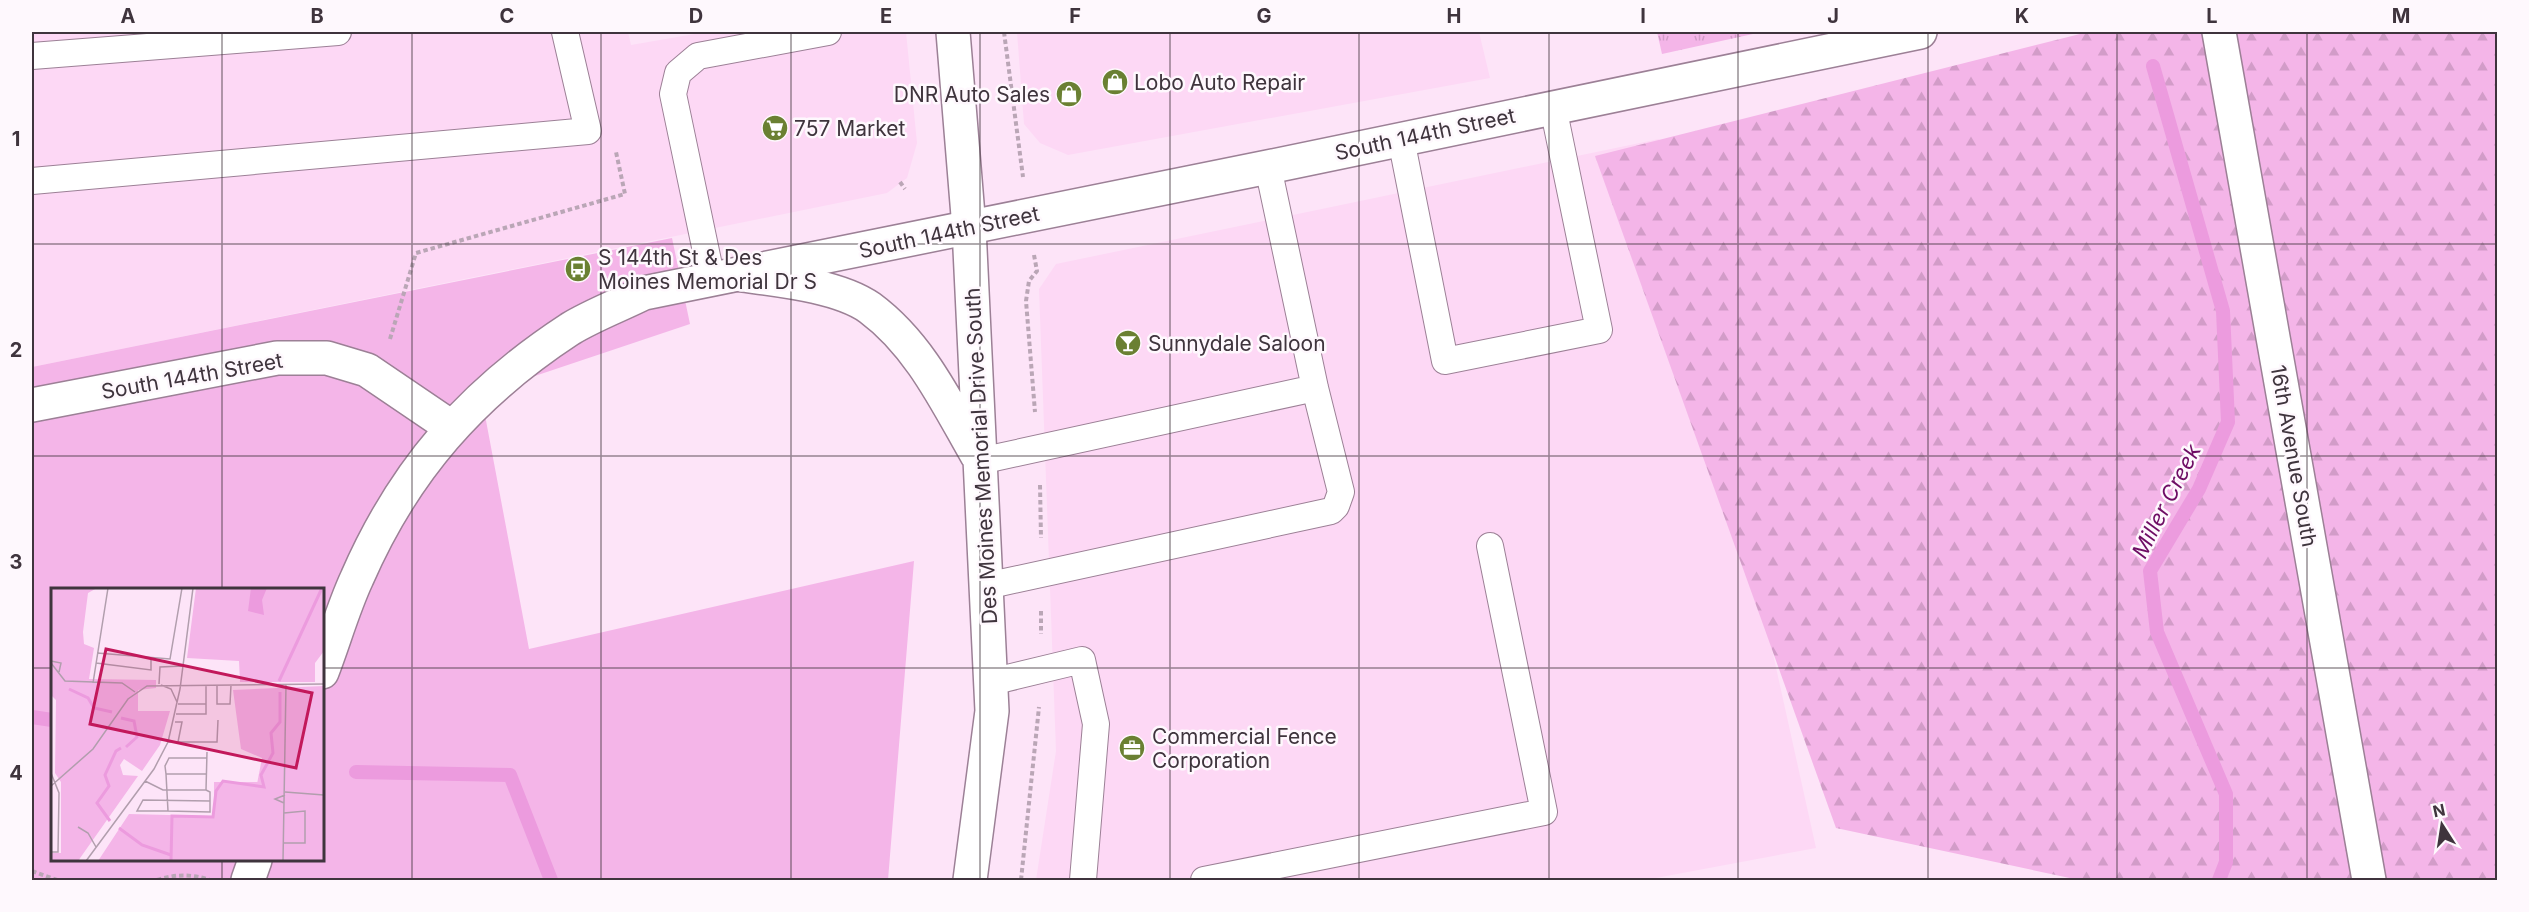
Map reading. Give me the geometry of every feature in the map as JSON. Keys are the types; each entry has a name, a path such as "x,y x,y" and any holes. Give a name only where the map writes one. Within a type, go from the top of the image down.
{"street":[{"name":"Des Moines Memorial Drive South","path":"953,32 969,228 992,711 970,880"},
{"name":"South 144th Street","path":"32,405 277,358 327,358 367,370 451,427 515,368 573,328 644,293 727,278 1920,32"},
{"name":"16th Avenue South","path":"2218,32 2369,880"},
{"path":"727,278 830,291 869,307 927,368 980,460"},
{"path":"324,667 356,579 384,523 411,477 451,427"},
{"path":"248,880 255,861"}],"lane":[{"path":"32,56 338,32"},
{"path":"32,181 588,131 565,32"},
{"path":"727,278 673,94 678,73 698,56 828,32"},
{"path":"1401,139 1445,361 1599,330 1553,107"},
{"path":"986,586 1331,511 1336,506 1341,492 1268,167"},
{"path":"980,460 1316,388"},
{"path":"1204,880 1544,812 1490,546"},
{"path":"991,682 1082,660 1096,724 1083,880"}],"path":[{"path":"1004,32 1017,138"},
{"path":"387,348 416,253 625,194 615,148"},
{"path":"900,182 904,189"},
{"path":"32,872 57,880"},
{"path":"157,880 196,876 211,880"}],"shaded area":[{"path":"32,32 628,32 631,45 706,32 906,32 917,143 907,178 887,193 32,367"},
{"path":"1017,32 1479,32 1490,78 1068,155 1040,143 1024,124"},
{"path":"1659,139 1816,848 1645,880 1036,880 1056,751 1039,289 1056,264"}],"green space":[{"path":"1657,32 1762,32 1662,54"},
{"path":"2088,32 2497,32 2497,880 2079,880 1836,828 1595,156"},
{"path":"672,238 690,324 481,394 529,649 914,561 888,880 32,880 32,367"}],"waterway":[{"name":"Miller Creek","path":"2153,66 2223,311 2228,422 2199,489 2150,571 2157,632 2226,794 2226,862 2219,880"},
{"path":"32,717 51,720"},
{"path":"356,772 510,775 551,880"}],"place":[{"name":"Lobo Auto Repair","path":"1115,82"},
{"name":"DNR Auto Sales","path":"1069,94"},
{"name":"757 Market","path":"775,128"},
{"name":"S 144th St & Des Moines Memorial Dr S","path":"578,269"},
{"name":"Sunnydale Saloon","path":"1128,343"},
{"name":"Commercial Fence Corporation","path":"1132,748"}]}
